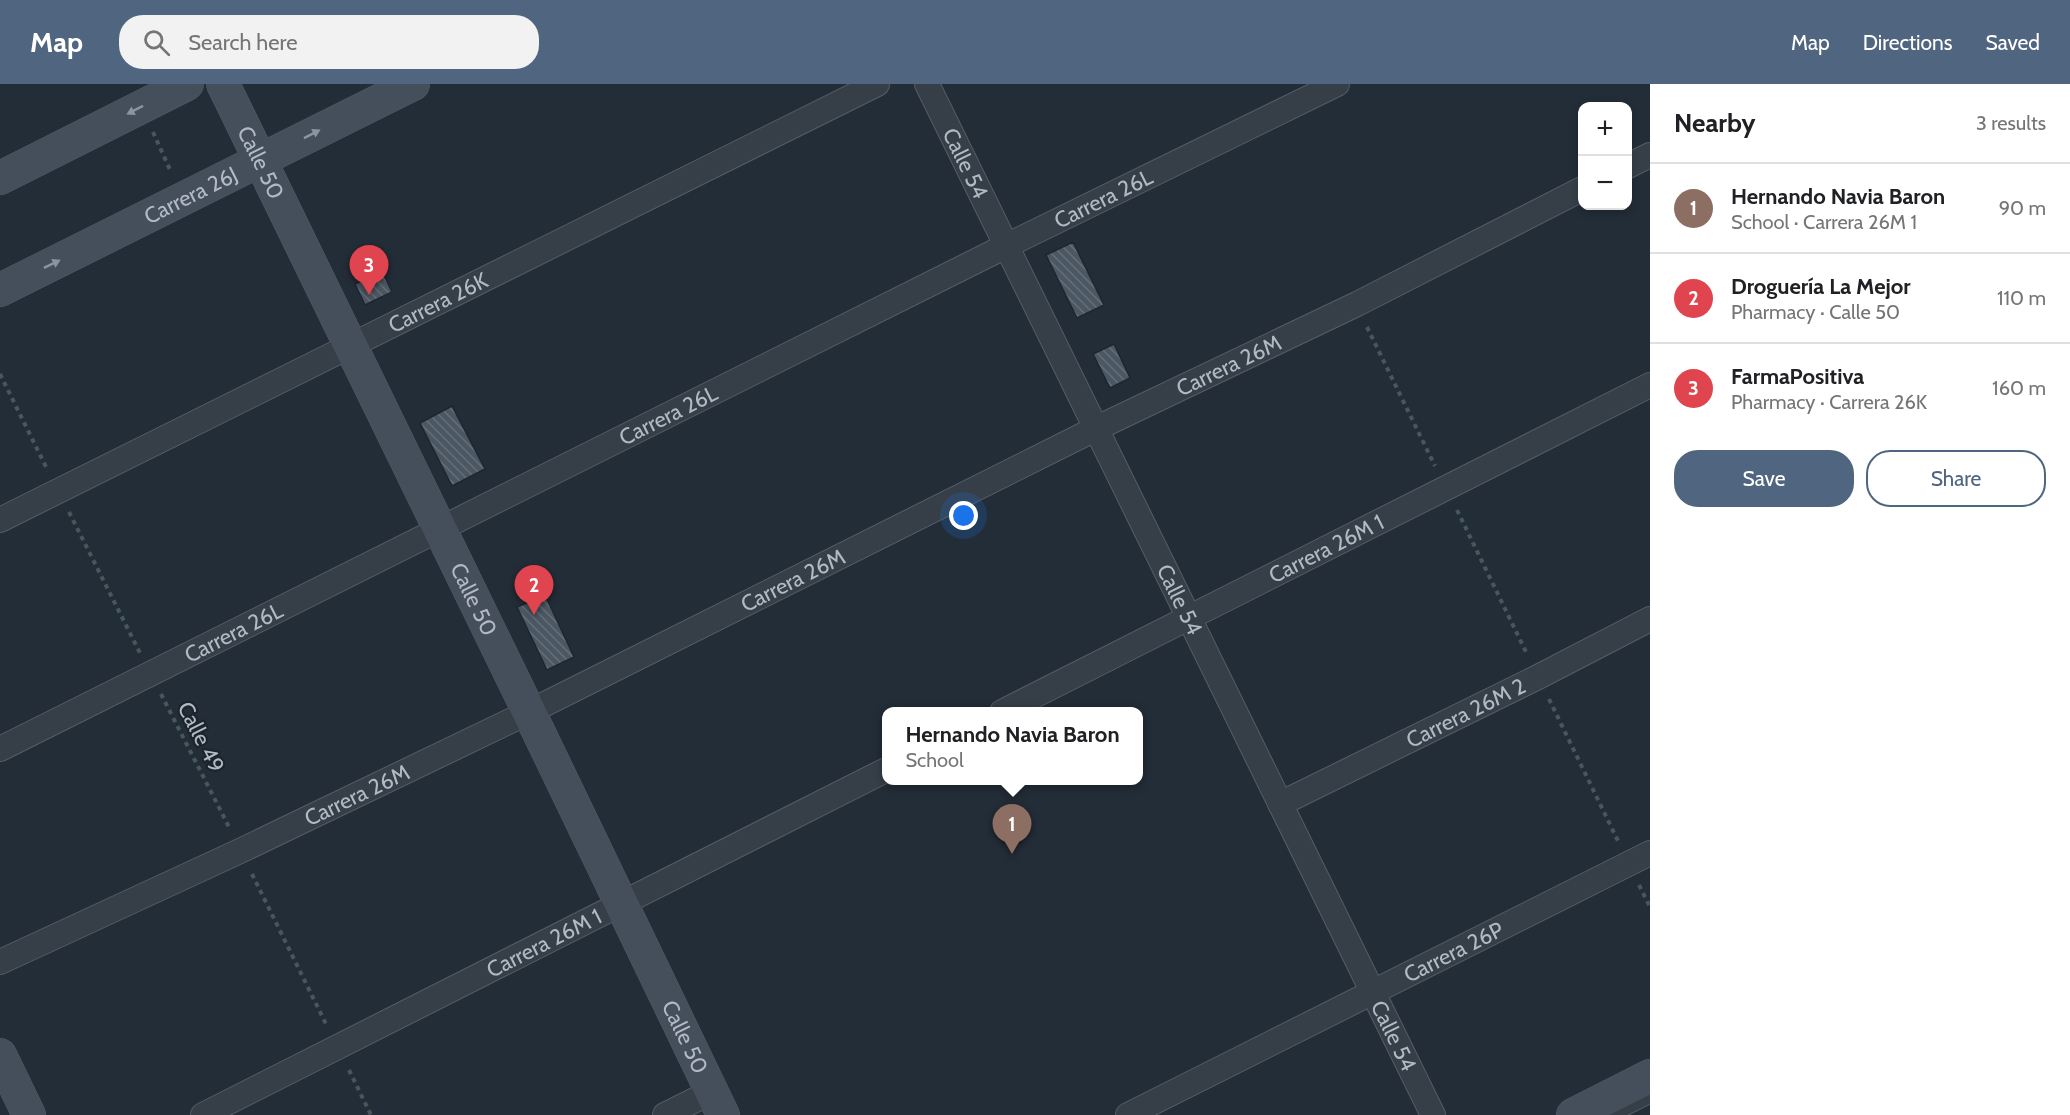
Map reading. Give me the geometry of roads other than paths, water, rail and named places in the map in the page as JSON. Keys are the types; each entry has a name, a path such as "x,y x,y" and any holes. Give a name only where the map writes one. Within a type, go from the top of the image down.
{"street":[{"path":"0,178 187,84"},
{"name":"Calle 50","path":"223,84 717,1104"},
{"name":"Carrera 26J","path":"0,290 413,84"},
{"name":"Carrera 26K","path":"0,520 877,84"},
{"name":"Calle 54","path":"927,84 1434,1115"},
{"name":"Carrera 26L","path":"0,749 1006,246 1337,84"},
{"path":"1632,164 1650,155"},
{"name":"Carrera 26M","path":"0,962 529,712 1095,429 1357,304 1578,191"},
{"name":"Carrera 26M 1","path":"1010,707 1650,385"},
{"name":"Carrera 26M 2","path":"1280,804 1650,619"},
{"name":"Carrera 26M 1","path":"203,1115 882,772"},
{"name":"Carrera 26P","path":"1128,1115 1650,853"},
{"path":"3,1073 20,1114"},
{"path":"1573,1115 1650,1076"},
{"path":"665,1115 717,1104"}],"lane":[{"path":"1614,1115 1650,1097"}],"place":[{"name":"FarmaPositiva","path":"369,295"},
{"name":"Droguería La Mejor","path":"534,615"},
{"name":"Hernando Navia Baron","path":"1012,854"}]}
